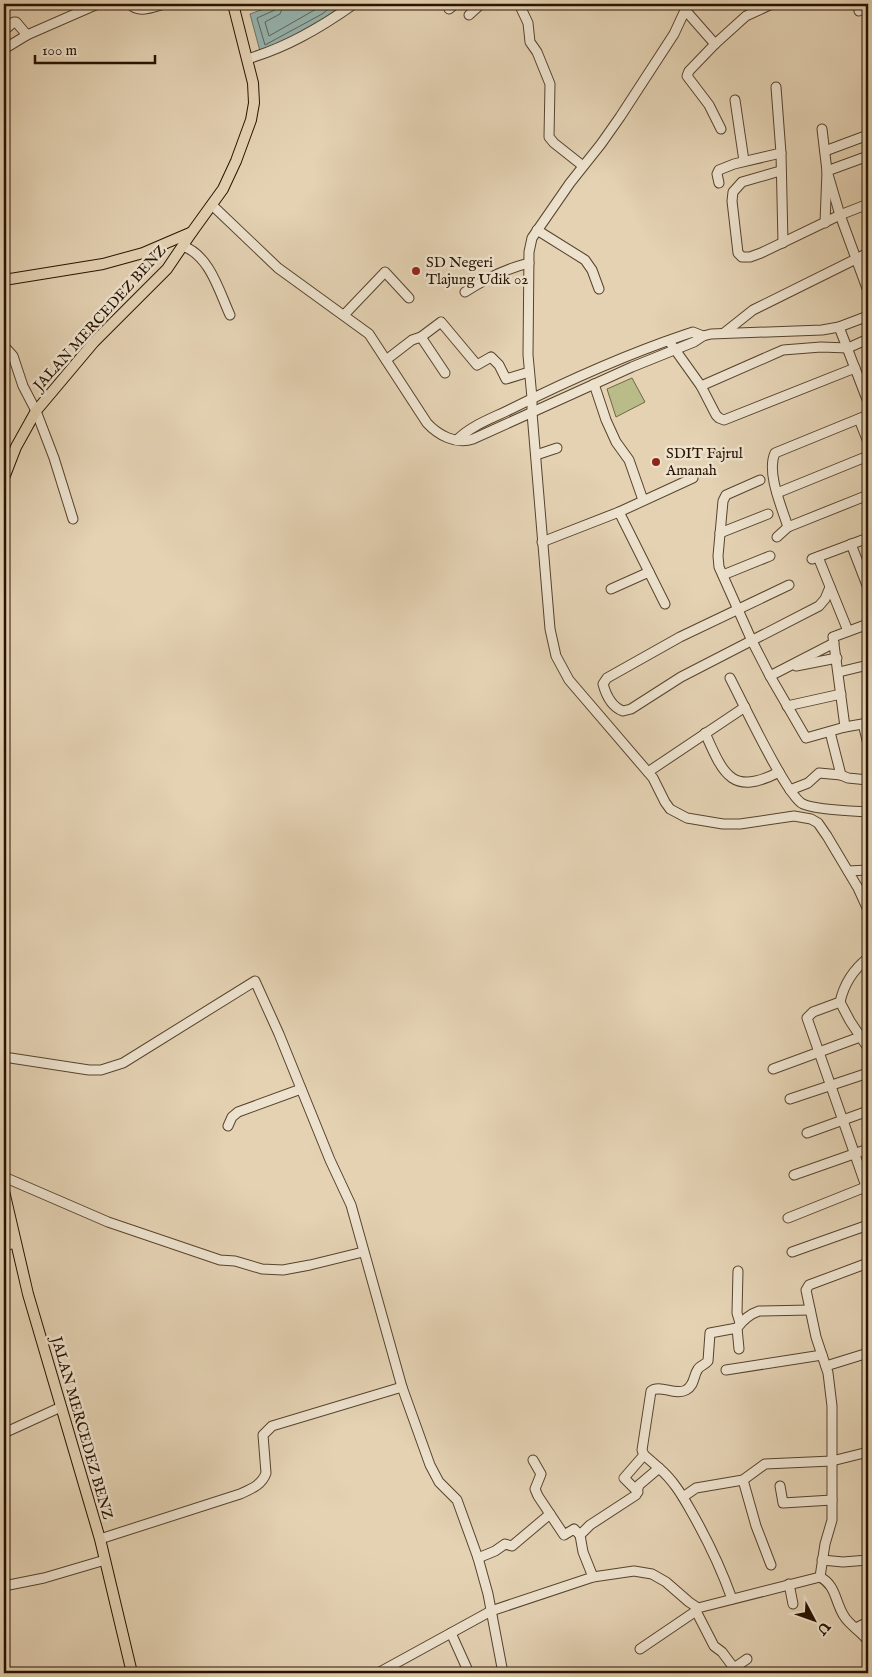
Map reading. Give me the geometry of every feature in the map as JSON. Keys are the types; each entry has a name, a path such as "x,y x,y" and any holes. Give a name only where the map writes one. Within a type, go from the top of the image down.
{"main road":[{"name":"JALAN MERCEDEZ BENZ","path":"4,478 16,447 36,411 94,342 167,269 223,189 236,161 251,120 254,103 253,83 232,4"},
{"path":"4,280 103,264 143,253 192,232"},
{"name":"JALAN MERCEDEZ BENZ","path":"4,1191 28,1294 100,1539 132,1673"}],"street":[{"path":"4,49 27,35 98,4"},
{"path":"130,4 140,10 164,4"},
{"path":"247,59 287,44 327,23 354,4"},
{"path":"469,15 481,4"},
{"path":"519,4 528,23 530,42 537,52 550,84 550,137 554,143 583,166"},
{"path":"721,129 709,105 687,76 715,44 739,21 760,6 772,4"},
{"path":"858,11 868,4"},
{"path":"715,44 687,7 669,42 620,117 537,230 532,241 529,263 529,372 549,624 553,648 575,688 648,772 667,806 687,818 723,824 740,824 794,816 811,819 822,828 848,871 868,910"},
{"path":"8,27 16,22 27,35"},
{"path":"776,87 781,153 783,243"},
{"path":"735,100 744,161"},
{"path":"822,129 827,171 825,223"},
{"path":"825,151 868,135"},
{"path":"719,184 717,174 719,170 744,161 781,153"},
{"path":"827,171 868,156"},
{"path":"780,171 742,182 735,188 732,201 738,252 742,257 757,255 840,214 868,204"},
{"path":"827,171 840,214 868,291"},
{"path":"212,205 285,274 369,334 427,423 438,434 446,438 470,440 594,384 694,342 703,336 724,333 822,330 839,327 868,316"},
{"path":"537,230 585,260 592,270 599,289"},
{"path":"183,246 196,252 206,265 230,315"},
{"path":"724,333 753,310 868,253"},
{"path":"465,292 496,274 529,263"},
{"path":"344,315 385,272 410,298"},
{"path":"386,360 412,340 421,337 441,322 477,365 491,357 499,366 506,379 529,372"},
{"path":"839,327 868,400"},
{"path":"458,439 470,429 532,398 669,340 693,332 703,336"},
{"path":"421,337 445,373"},
{"path":"701,386 783,350 821,346 848,348 868,339"},
{"path":"669,340 701,386 716,414 724,420 855,368"},
{"path":"4,346 13,356 22,386 36,411 54,458 73,519"},
{"path":"594,384 606,420 616,442 629,460 643,500"},
{"path":"788,527 777,493 772,468 775,453 868,415"},
{"path":"859,420 868,442"},
{"path":"536,456 557,448"},
{"path":"777,493 868,456"},
{"path":"542,542 619,512 693,478"},
{"path":"760,480 726,495 722,506 718,562 737,610 786,706 806,738 845,727 866,724 868,744"},
{"path":"777,537 788,527 868,496"},
{"path":"619,512 665,604"},
{"path":"720,534 768,514"},
{"path":"848,631 816,558 868,538"},
{"path":"851,544 868,588"},
{"path":"723,575 770,556"},
{"path":"611,589 648,572"},
{"path":"789,585 694,630 636,660 604,680 604,688 616,708 626,711 681,677 819,606 825,599 830,587"},
{"path":"845,727 833,637 868,624"},
{"path":"770,676 834,642"},
{"path":"786,668 837,658"},
{"path":"839,672 868,666"},
{"path":"730,678 779,772 798,800 810,806 868,812"},
{"path":"786,706 840,694"},
{"path":"648,772 745,707"},
{"path":"705,732 723,770 732,779 748,782 764,779 779,772"},
{"path":"830,732 841,775"},
{"path":"790,790 808,783 819,773 868,780"},
{"path":"848,871 868,870"},
{"path":"788,1218 868,1188 854,1155 808,1017 813,1012 840,1002 856,969 868,958"},
{"path":"4,1057 89,1070 112,1067 123,1063 255,981 330,1160 351,1205 402,1387 430,1465 439,1482 457,1500 478,1558 503,1673"},
{"path":"840,1002 868,1048"},
{"path":"773,1069 860,1037"},
{"path":"790,1099 868,1073"},
{"path":"228,1126 232,1117 238,1112 301,1089"},
{"path":"807,1133 868,1112"},
{"path":"794,1174 868,1149"},
{"path":"4,1177 108,1222 220,1260 236,1261 262,1269 283,1270 296,1268 363,1252"},
{"path":"792,1252 868,1225"},
{"path":"4,1246 16,1243"},
{"path":"820,1577 822,1560 832,1520 832,1396 806,1290 808,1286 868,1263"},
{"path":"738,1271 737,1317 739,1349"},
{"path":"732,1598 720,1564 684,1496 670,1477 644,1454 642,1447 652,1390 678,1392 688,1388 695,1380 698,1369 708,1362 710,1333 739,1326 750,1315 759,1311 810,1310"},
{"path":"826,1366 868,1353"},
{"path":"726,1370 822,1355"},
{"path":"100,1539 240,1494 256,1487 266,1473 263,1435 272,1426 402,1387"},
{"path":"4,1433 61,1407"},
{"path":"684,1496 696,1488 743,1480 765,1464 832,1461 868,1452"},
{"path":"638,1492 624,1478 644,1454"},
{"path":"533,1460 541,1474 536,1492 564,1535 574,1530 580,1535 583,1552 593,1577"},
{"path":"580,1535 590,1525 634,1496 638,1492 639,1485 659,1468"},
{"path":"743,1480 756,1526 771,1565"},
{"path":"780,1486 783,1503 832,1500"},
{"path":"478,1558 495,1551 505,1544 512,1546 550,1514"},
{"path":"4,1586 44,1578 105,1560"},
{"path":"822,1560 843,1562 868,1560"},
{"path":"378,1673 491,1611 593,1577 634,1571 652,1574 666,1582 697,1609 714,1646 722,1652 733,1671 747,1659"},
{"path":"640,1649 697,1609 732,1598 820,1577 827,1582 835,1593 845,1618 868,1641"},
{"path":"789,1584 793,1604"},
{"path":"856,1628 868,1622"},
{"path":"451,1633 469,1673"}],"green space":[{"path":"632,378 645,402 616,417 607,389"}],"water":[{"path":"277,4 344,4 324,18 270,49 260,51 250,14"}],"place":[{"name":"SD Negeri Tlajung Udik 02","path":"416,271"},
{"name":"SDIT Fajrul Amanah","path":"656,462"}]}
